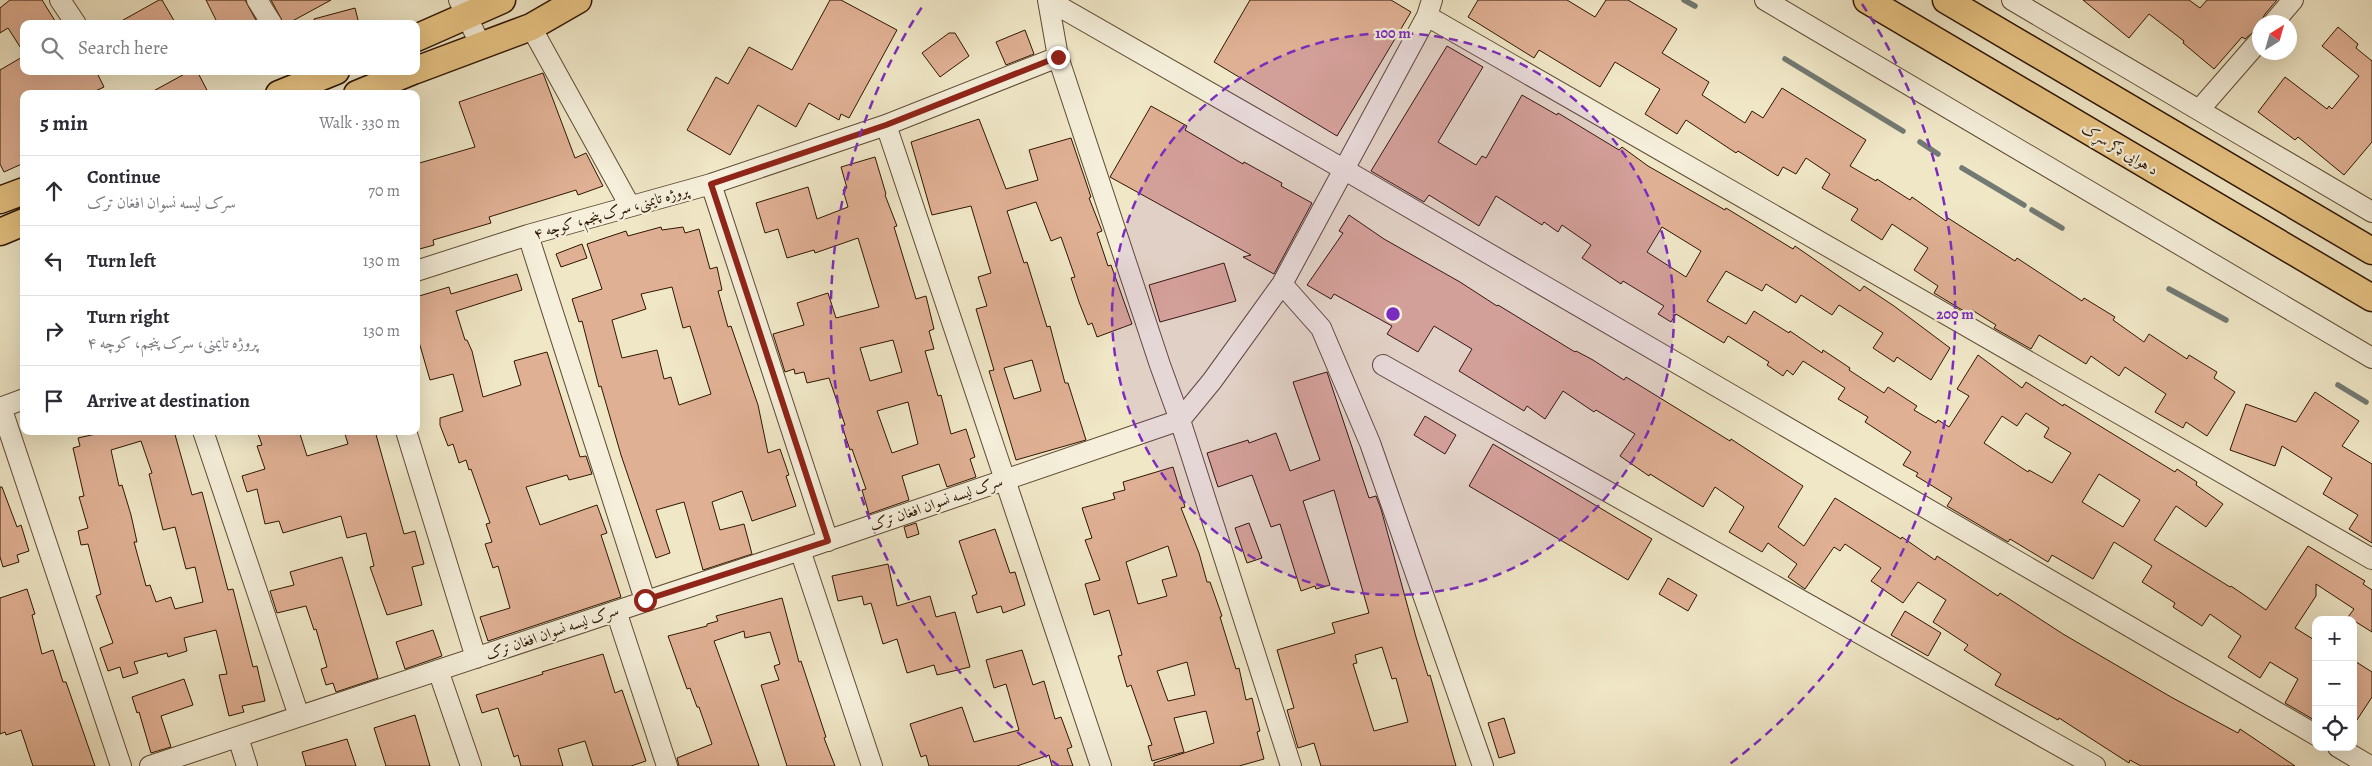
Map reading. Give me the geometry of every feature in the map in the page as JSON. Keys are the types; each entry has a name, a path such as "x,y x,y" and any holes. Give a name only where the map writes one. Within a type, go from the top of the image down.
{"main road":[{"path":"420,35 463,8 502,0"},
{"path":"420,69 480,44 531,27 578,0"},
{"name":"د هوایی ډګر سړک","path":"1867,0 2372,298"},
{"path":"1946,0 2372,251"},
{"path":"366,90 405,75"},
{"path":"285,90 304,77"},
{"path":"0,200 20,192"},
{"path":"0,232 20,224"}],"street":[{"path":"60,0 73,20"},
{"path":"256,0 269,20"},
{"path":"1048,0 1058,57 1160,366 1180,420 1291,766"},
{"path":"1048,0 1345,170 2312,732"},
{"path":"1765,0 2372,358"},
{"path":"2012,0 2199,110 2369,206"},
{"path":"2280,15 2294,0"},
{"path":"463,8 480,44"},
{"path":"1180,420 1212,381 1282,284 1345,170 1430,8 2372,559"},
{"path":"531,27 630,206"},
{"path":"2199,110 2252,49"},
{"name":"پروژه تایمنی، سرک پنجم، کوچه ۴","path":"420,270 528,236 711,184 886,125 1058,57"},
{"path":"886,125 1101,766"},
{"path":"711,184 828,541"},
{"path":"528,236 645,600"},
{"path":"1282,284 1321,328 1370,443 1484,766"},
{"path":"1383,365 2095,766"},
{"path":"20,400 0,407 122,766"},
{"name":"سرک لیسه نسوان افغان‌ ترک","path":"150,766 645,600 828,541 1180,420"},
{"path":"205,435 299,716"},
{"path":"407,435 476,658"},
{"path":"800,550 872,766"},
{"path":"616,611 667,766"},
{"path":"438,670 471,766"},
{"path":"238,737 248,766"},
{"path":"2345,751 2370,766"}],"building":[{"path":"10,0 42,0 54,20 20,20 20,47 8,28 0,33 0,8"},
{"path":"162,0 174,20 123,20"},
{"path":"206,0 245,0 256,20 216,20"},
{"path":"271,0 331,0 294,20 282,20"},
{"path":"830,0 841,0 897,30 849,118 841,114 839,120 809,103 796,127 758,105 730,155 687,130 716,77 728,84 749,47 792,70"},
{"path":"1250,0 1391,0 1411,12 1337,136 1214,62"},
{"path":"1478,0 1567,0 1595,17 1606,0 1628,0 1677,29 1662,53 1709,82 1702,95 1745,123 1752,111 1763,118 1782,88 1866,140 1850,166 1876,181 1877,179 1910,200 1912,197 1946,221 1948,218 2015,261 2017,258 2082,301 2084,298 2115,317 2113,320 2144,342 2149,334 2187,359 2189,355 2217,372 2214,378 2235,392 2207,436 2186,422 2183,428 2155,412 2166,394 2125,367 2119,376 2091,356 2086,364 2039,335 2031,349 1994,328 1996,325 1972,310 1969,314 1934,293 1938,286 1914,270 1928,248 1892,224 1882,240 1851,220 1858,209 1822,188 1830,174 1806,158 1796,174 1783,167 1778,176 1738,151 1736,153 1686,120 1677,134 1645,114 1660,89 1615,62 1600,87 1539,50 1534,58 1468,17"},
{"path":"2083,0 2189,0 2200,8 2207,0 2277,0 2264,15 2252,15 2252,33 2245,39 2242,37 2214,69 2183,43 2184,41 2149,14 2129,38"},
{"path":"355,8 358,20 314,20"},
{"path":"2338,27 2358,44 2356,48 2372,61 2372,142 2344,175 2298,137 2295,140 2258,112 2285,77 2327,109 2329,106 2332,109 2359,76 2322,46"},
{"path":"1025,30 1034,54 1006,65 996,42"},
{"path":"949,33 955,33 969,56 940,77 922,53"},
{"path":"1447,46 1483,67 1438,142 1476,165 1482,156 1486,158 1522,95 1557,115 1558,113 1619,150 1622,147 1648,166 1725,210 1726,208 1793,249 1795,246 1860,291 1864,286 1950,348 1931,380 1897,357 1894,362 1873,348 1883,333 1839,305 1832,315 1801,295 1796,303 1766,284 1762,291 1726,271 1707,301 1746,324 1754,311 1789,333 1790,331 1822,353 1823,350 1884,393 1888,387 1917,406 1914,410 1936,423 1938,420 1949,427 1969,396 1957,389 1978,355 2022,388 2026,382 2175,472 2177,469 2197,482 2196,485 2223,504 2206,527 2176,506 2154,540 2231,586 2266,610 2308,546 2365,581 2363,584 2372,590 2372,632 2357,623 2357,616 2349,616 2354,609 2316,584 2316,596 2295,628 2312,639 2312,719 2285,703 2298,679 2270,662 2260,678 2228,657 2241,636 2210,614 2202,626 2173,607 2175,603 2142,582 2152,566 2114,542 2093,579 2052,555 2048,562 2010,539 2008,542 1947,506 1952,498 1916,476 1918,473 1903,465 1911,452 1865,422 1868,417 1838,399 1845,388 1803,361 1793,375 1787,370 1783,376 1767,365 1769,362 1728,336 1724,343 1676,314 1671,322 1658,314 1664,306 1623,281 1621,284 1582,258 1591,245 1562,225 1558,232 1544,222 1542,225 1496,196 1479,226 1429,195 1424,202 1371,171","holes":["1662,227 1701,251 1686,277 1647,252","2026,413 2049,428 2044,437 2071,453 2052,483 2029,470 2028,472 1984,443 2002,416 2017,426","2099,474 2140,500 2123,527 2082,502"]},
{"path":"20,58 20,75 98,75 104,87 98,90 20,90 20,165 4,172 0,164 0,70"},
{"path":"543,73 575,158 586,153 603,186 578,195 576,190 489,217 491,223 433,240 434,245 420,249 420,163 475,147 459,102"},
{"path":"183,75 199,75 207,90 155,90"},
{"path":"1151,106 1187,126 1185,130 1243,164 1244,162 1282,183 1281,186 1312,203 1274,274 1243,257 1251,255 1110,177"},
{"path":"979,119 1006,189 1038,180 1029,150 1071,138 1091,197 1089,198 1102,231 1097,233 1108,266 1111,265 1132,324 1097,337 1092,323 1088,325 1079,302 1071,278 1075,277 1061,237 1051,241 1036,202 1007,211 1024,263 1027,262 1047,327 1050,326 1065,383 1068,383 1086,440 1016,460 989,371 994,370 976,309 987,306 978,277 991,273 971,206 932,215 911,142","holes":["1032,360 1041,391 1014,399 1004,368"]},
{"path":"875,157 885,195 897,226 894,227 916,299 926,296 934,329 929,331 934,349 925,351 938,396 941,395 951,434 966,429 975,457 970,459 976,477 947,487 939,464 902,476 909,500 869,514 862,490 866,489 842,426 845,425 829,378 807,383 804,372 795,374 794,369 785,372 773,334 804,325 797,303 828,293 836,318 879,307 858,238 815,253 814,250 787,258 778,229 765,233 756,203 808,187 817,219 848,207 843,190 847,188 841,167","holes":["893,340 902,372 870,381 860,348","908,402 918,444 892,453 877,411"]},
{"path":"1349,215 1384,239 1460,282 1575,352 1593,360 1624,380 1626,377 1730,441 1731,439 1803,486 1778,527 1804,546 1835,498 1901,539 1902,537 1935,560 1937,556 1998,596 2000,593 2063,634 2171,697 2238,733 2240,729 2295,766 2141,766 2130,760 2129,763 2059,718 2058,720 1995,685 2001,674 1964,650 1968,645 1933,622 1946,600 1918,582 1903,603 1871,581 1881,568 1845,544 1840,551 1834,547 1805,589 1788,577 1797,564 1768,543 1762,552 1729,532 1744,507 1715,487 1703,507 1650,474 1649,476 1620,456 1635,434 1596,410 1594,412 1563,391 1545,419 1527,406 1524,411 1459,371 1472,349 1434,326 1418,352 1387,334 1392,326 1334,294 1331,299 1307,285 1343,233 1339,231"},
{"path":"661,227 662,230 683,227 685,233 699,229 710,269 717,267 722,290 718,291 728,327 731,326 758,405 768,453 780,449 789,475 786,476 796,506 752,521 742,491 712,502 720,530 744,524 752,554 703,570 684,502 656,510 670,553 656,558 621,455 601,386 599,387 582,321 579,322 572,299 602,289 587,244 626,231 628,236","holes":["672,287 683,328 690,326 711,394 679,405 671,377 664,379 657,350 622,358 612,320 646,309 641,294"]},
{"path":"582,244 587,258 561,267 556,254"},
{"path":"1224,263 1236,301 1160,322 1149,285"},
{"path":"517,274 522,290 456,311 465,340 467,340 472,351 483,397 521,385 514,361 547,352 580,457 586,456 592,474 569,480 567,475 526,487 540,525 597,505 607,533 601,535 621,597 488,641 480,617 510,608 498,566 493,568 485,544 492,542 486,524 490,523 471,469 469,470 466,460 459,463 453,444 448,446 440,425 440,418 463,411 453,374 430,380 420,345 420,296 449,287 451,294"},
{"path":"1327,372 1369,498 1376,496 1381,509 1416,637 1428,676 1430,675 1456,766 1321,766 1314,743 1298,748 1287,710 1294,708 1277,650 1335,633 1332,623 1369,613 1334,490 1303,501 1330,585 1316,589 1315,586 1301,591 1280,524 1271,527 1252,475 1218,487 1207,453 1248,440 1249,443 1276,433 1290,471 1320,460 1293,382","holes":["1382,647 1392,679 1396,678 1408,722 1374,731 1353,664 1357,663 1355,655"]},
{"path":"2315,392 2359,421 2342,446 2372,464 2372,543 2349,529 2358,515 2323,494 2332,478 2282,446 2275,466 2230,450 2246,404 2296,422"},
{"path":"1425,416 1456,435 1445,454 1414,435"},
{"path":"91,435 175,435 192,495 202,492 228,590 233,589 253,667 257,666 265,701 242,706 244,712 229,716 219,675 227,674 216,630 184,638 187,651 168,657 167,653 134,662 138,673 123,678 120,667 108,671 100,648 113,643 96,596 101,594 88,544 81,545 78,531 88,528 79,497 84,496 73,448 80,446 78,438","holes":["141,441 152,473 149,474 163,530 175,527 186,569 195,567 203,602 175,609 171,597 156,602 150,585 146,586 134,542 137,542 131,515 122,485 119,486 111,450"]},
{"path":"258,435 300,435 307,456 348,444 345,435 376,435 404,534 415,531 424,564 412,567 422,605 387,615 370,567 374,566 366,533 347,538 341,516 283,533 279,521 265,524 257,489 247,492 242,476 265,469 257,446 262,445"},
{"path":"1493,444 1652,539 1628,580 1469,486"},
{"path":"1173,467 1185,507 1181,508 1199,553 1207,582 1210,582 1222,616 1220,617 1236,669 1239,668 1246,700 1252,698 1260,731 1257,732 1264,759 1239,766 1154,766 1154,763 1214,743 1206,711 1174,718 1184,752 1152,761 1148,746 1152,745 1131,685 1127,687 1118,656 1122,655 1109,610 1094,615 1085,584 1100,580 1085,540 1092,538 1082,508 1115,499 1113,493 1125,490 1123,482","holes":["1168,546 1177,576 1162,580 1167,596 1138,604 1126,562","1187,662 1195,695 1168,701 1157,671"]},
{"path":"0,487 2,487 17,527 21,525 29,551 17,555 19,562 3,567 0,557"},
{"path":"916,523 919,534 907,538 904,527"},
{"path":"1249,523 1262,558 1247,563 1235,528"},
{"path":"995,529 1010,573 1015,572 1025,605 1003,613 1001,606 977,613 972,596 977,594 959,541"},
{"path":"342,557 378,678 336,692 333,683 326,685 321,669 327,667 316,629 314,630 306,606 277,613 270,591 294,585 290,572"},
{"path":"888,564 897,606 930,596 936,617 955,612 970,667 937,675 934,665 907,673 897,639 883,644 871,603 864,605 862,596 838,601 832,576"},
{"path":"1668,578 1697,595 1688,611 1659,594"},
{"path":"27,589 35,614 32,615 42,654 53,650 95,766 33,766 21,730 6,735 5,732 0,734 0,598"},
{"path":"782,598 799,662 801,661 826,737 824,738 835,766 787,766 761,685 779,680 774,666 780,664 770,632 745,638 744,631 714,641 759,766 679,766 677,758 712,744 699,707 697,707 690,688 687,689 668,636 707,626 707,624 718,621 716,616"},
{"path":"1905,611 1941,633 1928,656 1891,635"},
{"path":"433,630 442,656 405,669 396,642"},
{"path":"1022,650 1033,685 1044,681 1055,719 1061,717 1072,747 1067,749 1073,766 1052,766 1049,755 1017,766 929,766 926,755 921,757 910,724 962,707 974,742 1019,730 1006,684 994,688 986,660"},
{"path":"603,654 615,693 622,690 646,761 631,766 593,766 585,741 558,749 563,766 521,766 518,755 514,757 498,708 482,713 476,695 543,674 542,672"},
{"path":"2357,663 2372,672 2372,697 2357,720"},
{"path":"184,679 193,705 161,716 171,747 151,753 139,712 137,713 132,697"},
{"path":"415,715 430,766 386,766 374,728"},
{"path":"1504,718 1515,753 1499,758 1488,723"},
{"path":"347,739 356,766 306,766 302,752"}],"waterway":[{"path":"1684,0 1695,6"},
{"path":"1785,59 1903,131"},
{"path":"1920,142 1938,154"},
{"path":"1962,168 2024,205"},
{"path":"2032,210 2062,228"},
{"path":"2169,289 2226,320"},
{"path":"2338,385 2366,402"}],"route":[{"path":"645,600 828,541 711,184 886,125 1058,57"}]}
